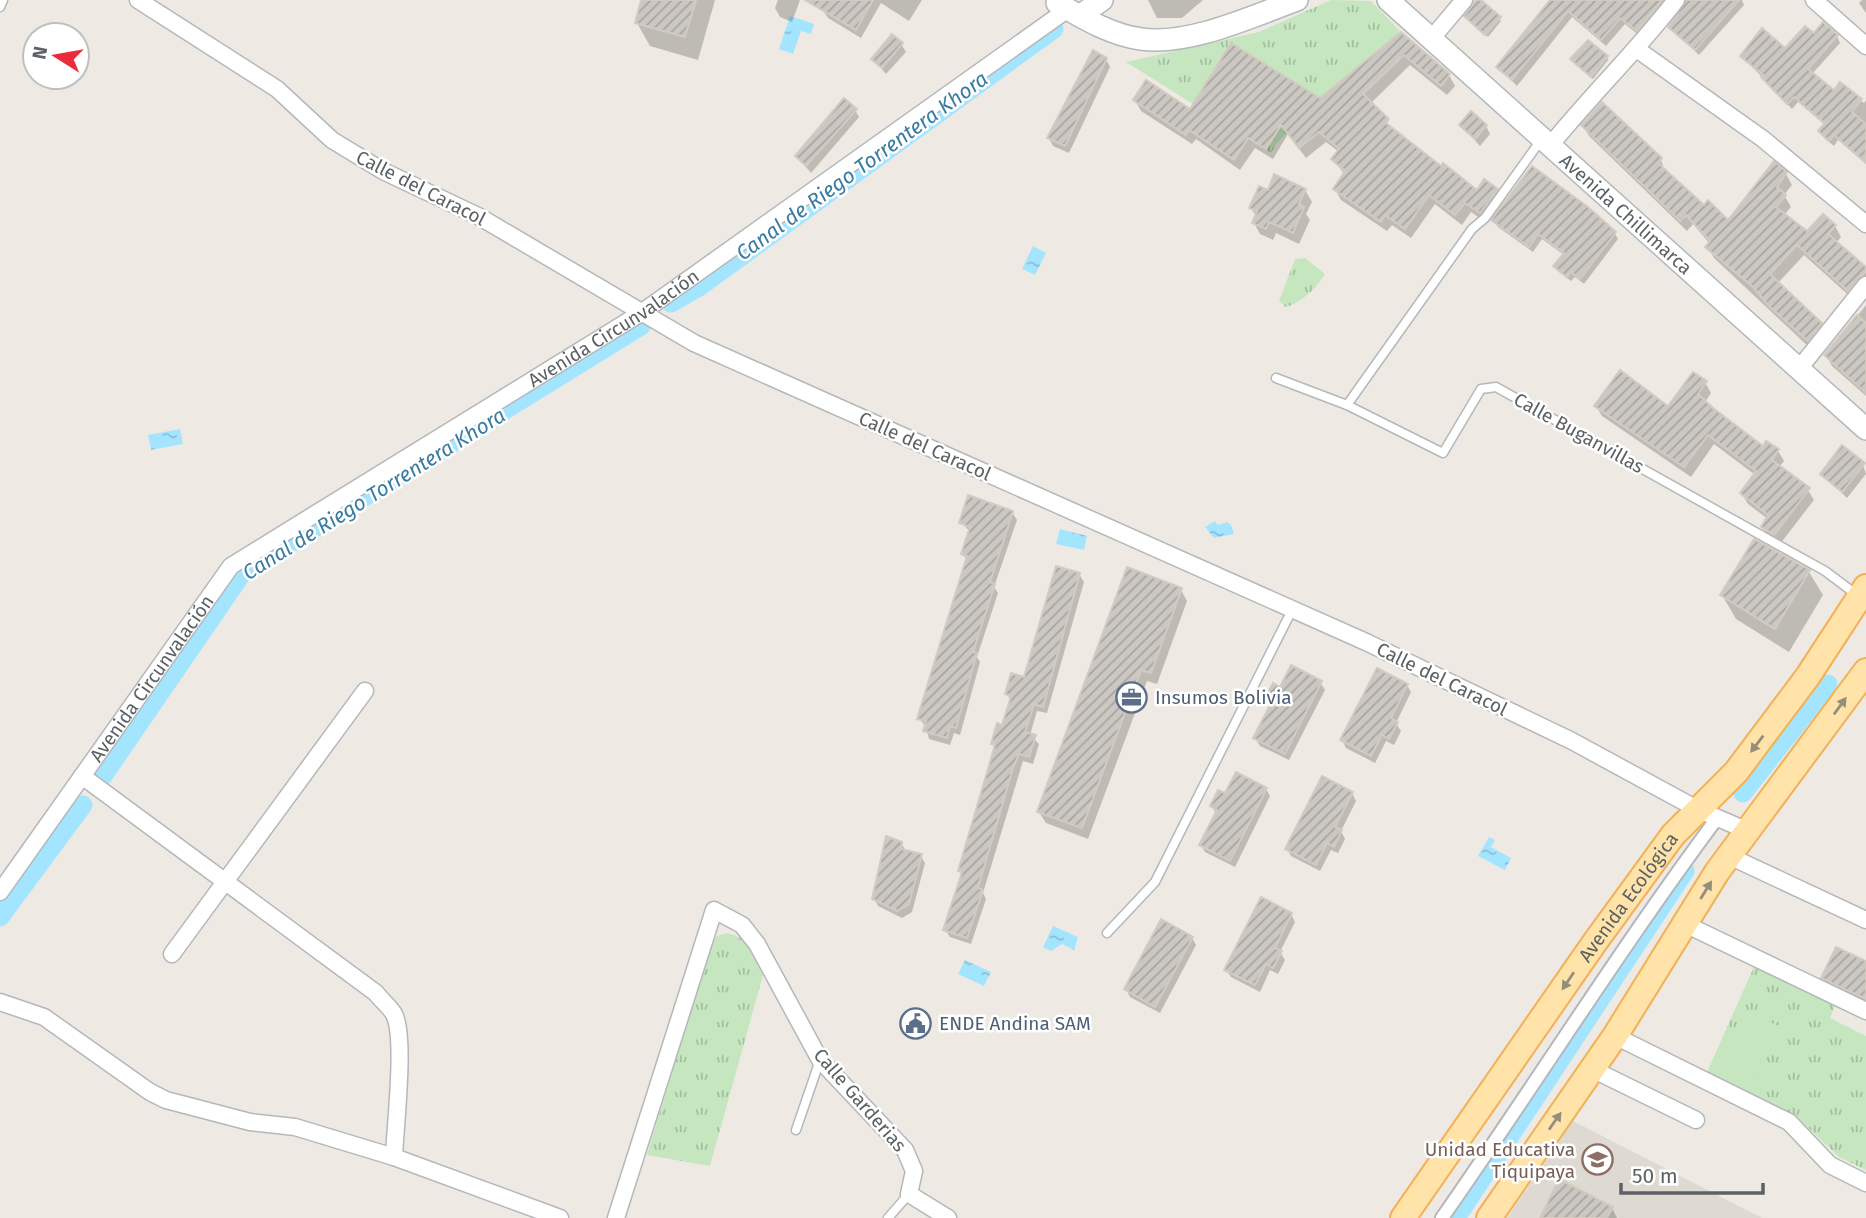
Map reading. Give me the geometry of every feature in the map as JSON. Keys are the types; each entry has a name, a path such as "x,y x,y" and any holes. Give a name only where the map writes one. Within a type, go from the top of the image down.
{"main road":[{"name":"Avenida Circunvalación","path":"1067,7 1102,0"},
{"path":"1067,7 1119,34 1163,40 1228,26 1297,0"},
{"name":"Avenida Chillimarca","path":"1388,0 1866,429"},
{"name":"Avenida Ecológica","path":"1403,1218 1673,835 1708,813 1808,676 1863,592"},
{"path":"1489,1218 1615,1036 1729,856 1866,671"}],"street":[{"name":"Calle del Caracol","path":"138,0 277,89 332,140 383,171 478,216 707,349 1292,610 1572,741 1708,813 1748,831"},
{"path":"1432,38 1464,0"},
{"path":"1545,143 1638,50 1676,0"},
{"path":"1814,0 1866,46"},
{"name":"Avenida Circunvalación","path":"0,892 231,566 641,313 1067,7"},
{"path":"1638,50 1763,139 1866,224"},
{"path":"1798,370 1866,285"},
{"path":"172,954 365,691"},
{"path":"82,776 376,993 394,1014 398,1032 394,1157"},
{"path":"1442,1218 1523,1102 1708,813"},
{"path":"1729,856 1866,920"},
{"name":"Calle Garderias","path":"615,1218 714,910 742,925 757,944 820,1059 905,1150 914,1171 909,1194"},
{"path":"1685,923 1866,1011"},
{"path":"0,1002 44,1017 132,1080 166,1100 250,1122 295,1127 394,1157 560,1218"},
{"path":"1615,1036 1789,1122 1830,1165 1866,1183"},
{"path":"1592,1069 1696,1120"},
{"path":"909,1194 948,1218"}],"lane":[{"path":"0,6 3,0"},
{"path":"1348,405 1472,229 1485,218 1545,143"},
{"name":"Calle Buganvillas","path":"1276,378 1348,405 1443,453 1481,389 1496,387 1863,592"},
{"path":"1107,933 1155,882 1292,610"},
{"path":"796,1130 820,1059"},
{"path":"888,1218 909,1194"}],"shaded area":[{"name":"Unidad Educativa Tiquipaya","path":"1573,1121 1727,1200 1762,1218 1507,1218"}],"green space":[{"path":"1331,0 1371,1 1401,32 1320,98 1276,144 1271,153 1126,62 1259,32"},
{"path":"1305,258 1325,274 1308,294 1286,307 1279,301 1295,259"},
{"path":"727,933 746,943 763,975 710,1166 647,1155 711,944 717,936"},
{"path":"1754,967 1835,1006 1830,1018 1866,1036 1866,1170 1839,1157 1796,1116 1707,1072"},
{"path":"1745,1011 1781,1027 1754,1084 1719,1068"}],"water":[{"path":"790,16 814,24 811,34 801,31 793,54 779,49"},
{"path":"1033,246 1046,253 1035,275 1022,269"},
{"path":"180,429 183,444 151,450 148,435"},
{"path":"1215,521 1218,525 1227,522 1234,534 1214,538 1205,527"},
{"path":"1060,529 1087,536 1084,550 1056,544"},
{"path":"1489,837 1495,840 1491,847 1511,858 1505,870 1478,856"},
{"path":"1053,926 1078,937 1074,950 1062,944 1051,951 1043,947"},
{"path":"965,960 991,972 984,986 958,974"}],"building":[{"path":"641,0 696,0 685,37 635,23"},
{"path":"805,0 873,0 856,30"},
{"path":"1476,0 1481,0 1501,17 1485,35 1464,16"},
{"path":"1550,0 1663,0 1637,31 1620,18 1601,40 1568,11 1512,80 1496,67"},
{"path":"1686,0 1739,0 1695,50 1668,27"},
{"path":"1823,22 1838,35 1808,69 1834,90 1840,82 1862,99 1852,112 1866,124 1866,163 1834,135 1829,141 1818,131 1825,123 1794,97 1787,104 1761,77 1763,75 1740,56 1762,28 1785,48 1805,26 1814,33"},
{"path":"1401,32 1450,74 1441,86 1404,55 1363,94 1389,119 1386,123 1441,166 1443,163 1477,190 1484,179 1498,189 1480,213 1465,203 1455,215 1429,195 1405,229 1385,215 1381,222 1333,189 1345,171 1331,159 1339,149 1319,132 1299,148 1281,125 1266,149 1248,138 1234,160 1189,130 1186,135 1133,100 1146,80 1190,109 1231,43 1320,98"},
{"path":"892,34 903,43 882,68 871,59"},
{"path":"1588,40 1608,56 1591,77 1570,59"},
{"path":"1093,50 1107,58 1065,146 1047,138"},
{"path":"844,98 857,109 806,166 795,156"},
{"path":"1602,102 1662,158 1658,163 1704,205 1708,200 1728,220 1774,161 1787,172 1777,187 1786,195 1776,207 1807,231 1823,214 1836,225 1828,234 1866,267 1866,271 1848,291 1797,245 1770,274 1822,323 1808,341 1769,306 1752,286 1705,247 1710,241 1686,215 1680,221 1581,125"},
{"path":"1471,111 1487,125 1475,139 1459,125"},
{"path":"1532,166 1588,207 1616,232 1580,279 1571,272 1567,277 1553,266 1564,253 1538,234 1529,247 1491,220"},
{"path":"1274,174 1306,189 1299,204 1304,207 1293,233 1269,222 1266,229 1252,223 1257,211 1249,208 1259,186 1268,190"},
{"path":"1857,315 1866,323 1866,393 1824,355"},
{"path":"1620,370 1668,406 1693,372 1707,381 1698,394 1713,408 1763,446 1766,441 1779,449 1772,460 1810,488 1774,535 1761,527 1768,515 1740,493 1756,471 1708,435 1684,467 1594,406"},
{"path":"1842,445 1865,463 1842,492 1820,474"},
{"path":"968,495 1013,511 990,582 995,584 973,652 977,653 956,728 950,726 947,738 923,731 926,721 917,719 967,556 961,554 970,527 959,523"},
{"path":"1754,539 1810,570 1775,629 1720,595"},
{"path":"1056,566 1080,573 1043,707 1034,704 1025,732 1036,735 1029,757 1019,754 1013,768 978,888 983,890 967,938 943,930 962,872 958,871 995,745 991,744 997,723 1002,725 1011,696 1005,694 1011,673 1024,677"},
{"path":"1127,567 1182,588 1151,673 1141,670 1082,828 1037,812"},
{"path":"1291,665 1322,681 1285,754 1253,738 1271,703 1264,700 1273,683 1280,687"},
{"path":"1377,668 1408,684 1391,718 1398,722 1389,739 1382,735 1371,756 1340,740"},
{"path":"1236,772 1267,788 1230,861 1199,845 1217,810 1210,806 1218,790 1225,793"},
{"path":"1322,776 1353,792 1335,827 1342,830 1334,847 1327,843 1316,865 1285,849"},
{"path":"886,836 902,842 901,849 922,854 909,904 897,911 872,899"},
{"path":"1261,897 1292,913 1275,948 1282,951 1273,968 1266,964 1255,985 1224,970"},
{"path":"1161,919 1193,937 1155,1007 1124,989"},
{"path":"1836,947 1866,961 1866,999 1821,978"},
{"path":"1559,1179 1613,1207 1607,1218 1540,1218"}],"waterway":[{"name":"Canal de Riego Torrentera Khora","path":"671,303 699,287 1054,29"},
{"name":"Canal de Riego Torrentera Khora","path":"103,776 243,572 641,326"},
{"name":"Canal de Riego Torrentera Khora","path":"1743,793 1828,684"},
{"name":"Canal de Riego Torrentera Khora","path":"0,917 83,805"},
{"name":"Canal de Riego Torrentera Khora","path":"1456,1218 1685,871"}],"place":[{"name":"Insumos Bolivia","path":"1132,697"},
{"name":"ENDE Andina SAM","path":"916,1023"},
{"name":"Unidad Educativa Tiquipaya","path":"1598,1160"}]}
